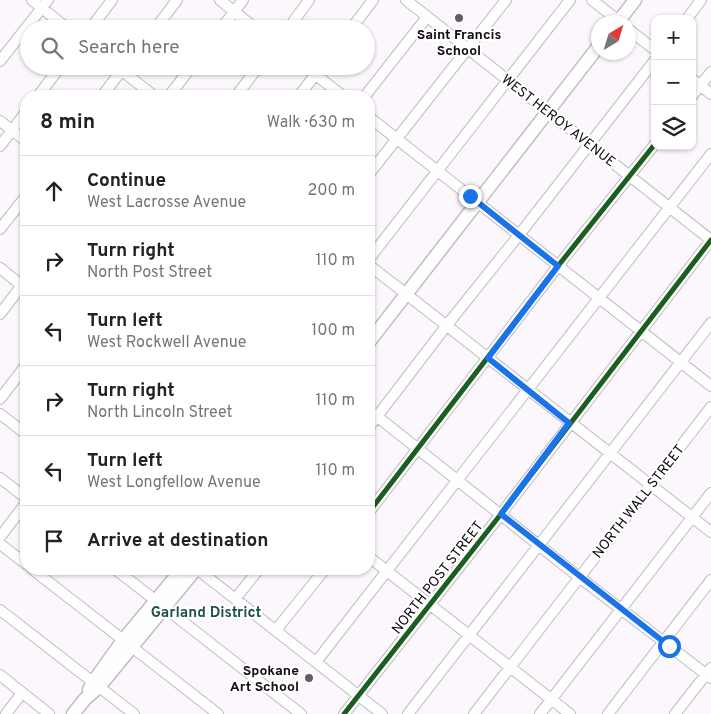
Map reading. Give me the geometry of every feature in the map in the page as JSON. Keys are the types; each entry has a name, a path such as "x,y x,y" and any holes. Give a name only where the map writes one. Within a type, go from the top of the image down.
{"main road":[{"path":"626,15 635,0"},
{"path":"375,334 591,56"},
{"path":"73,714 159,604 178,575"},
{"path":"159,604 190,575"}],"street":[{"path":"32,0 45,4 60,20"},
{"path":"97,20 112,0"},
{"path":"161,20 177,0"},
{"path":"220,0 244,20"},
{"path":"228,20 243,0"},
{"path":"295,20 309,0"},
{"path":"358,20 373,0"},
{"name":"WEST HEROY AVENUE","path":"406,0 711,240"},
{"path":"375,166 506,0"},
{"path":"375,251 570,0"},
{"path":"592,0 610,15"},
{"path":"690,15 701,0"},
{"path":"32,20 45,4"},
{"path":"370,90 428,17"},
{"path":"636,35 651,47"},
{"path":"0,61 20,36"},
{"path":"375,411 519,235 651,65"},
{"path":"711,72 696,82 711,94"},
{"path":"43,90 54,75"},
{"path":"106,90 116,75"},
{"path":"129,75 147,90"},
{"path":"174,90 185,75"},
{"path":"241,90 252,75"},
{"path":"304,90 315,75 335,90"},
{"path":"0,146 20,120"},
{"path":"0,121 20,136"},
{"path":"375,122 711,386"},
{"path":"375,504 558,266 651,149"},
{"path":"316,662 711,154"},
{"path":"0,229 20,204"},
{"name":"NORTH POST STREET","path":"344,714 501,514 640,330 711,240"},
{"path":"0,268 20,282"},
{"path":"375,270 711,532"},
{"path":"0,314 20,291"},
{"path":"408,714 711,323"},
{"path":"0,398 20,373"},
{"name":"NORTH WALL STREET","path":"474,714 711,407"},
{"path":"0,414 20,429"},
{"path":"375,415 579,577 709,674 675,714"},
{"path":"0,478 20,493"},
{"path":"540,714 620,608 711,493"},
{"path":"0,537 20,511"},
{"path":"0,544 20,559"},
{"path":"375,562 570,714"},
{"path":"40,575 218,714"},
{"path":"123,575 300,714"},
{"path":"205,575 382,714"},
{"path":"235,599 254,575"},
{"path":"276,630 319,575"},
{"path":"608,714 711,580"},
{"path":"0,610 134,714"},
{"path":"0,675 49,714"},
{"path":"6,714 22,693"}],"cycle path":[{"path":"375,504 558,266 651,149"},
{"path":"344,714 501,514 711,240"}],"place":[{"name":"Saint Francis School","path":"459,18"},
{"name":"Spokane Art School","path":"309,678"}],"district":[{"name":"Garland District","path":"206,612"}],"route":[{"path":"470,196 558,266 488,358 569,423 501,514 669,646"}]}
